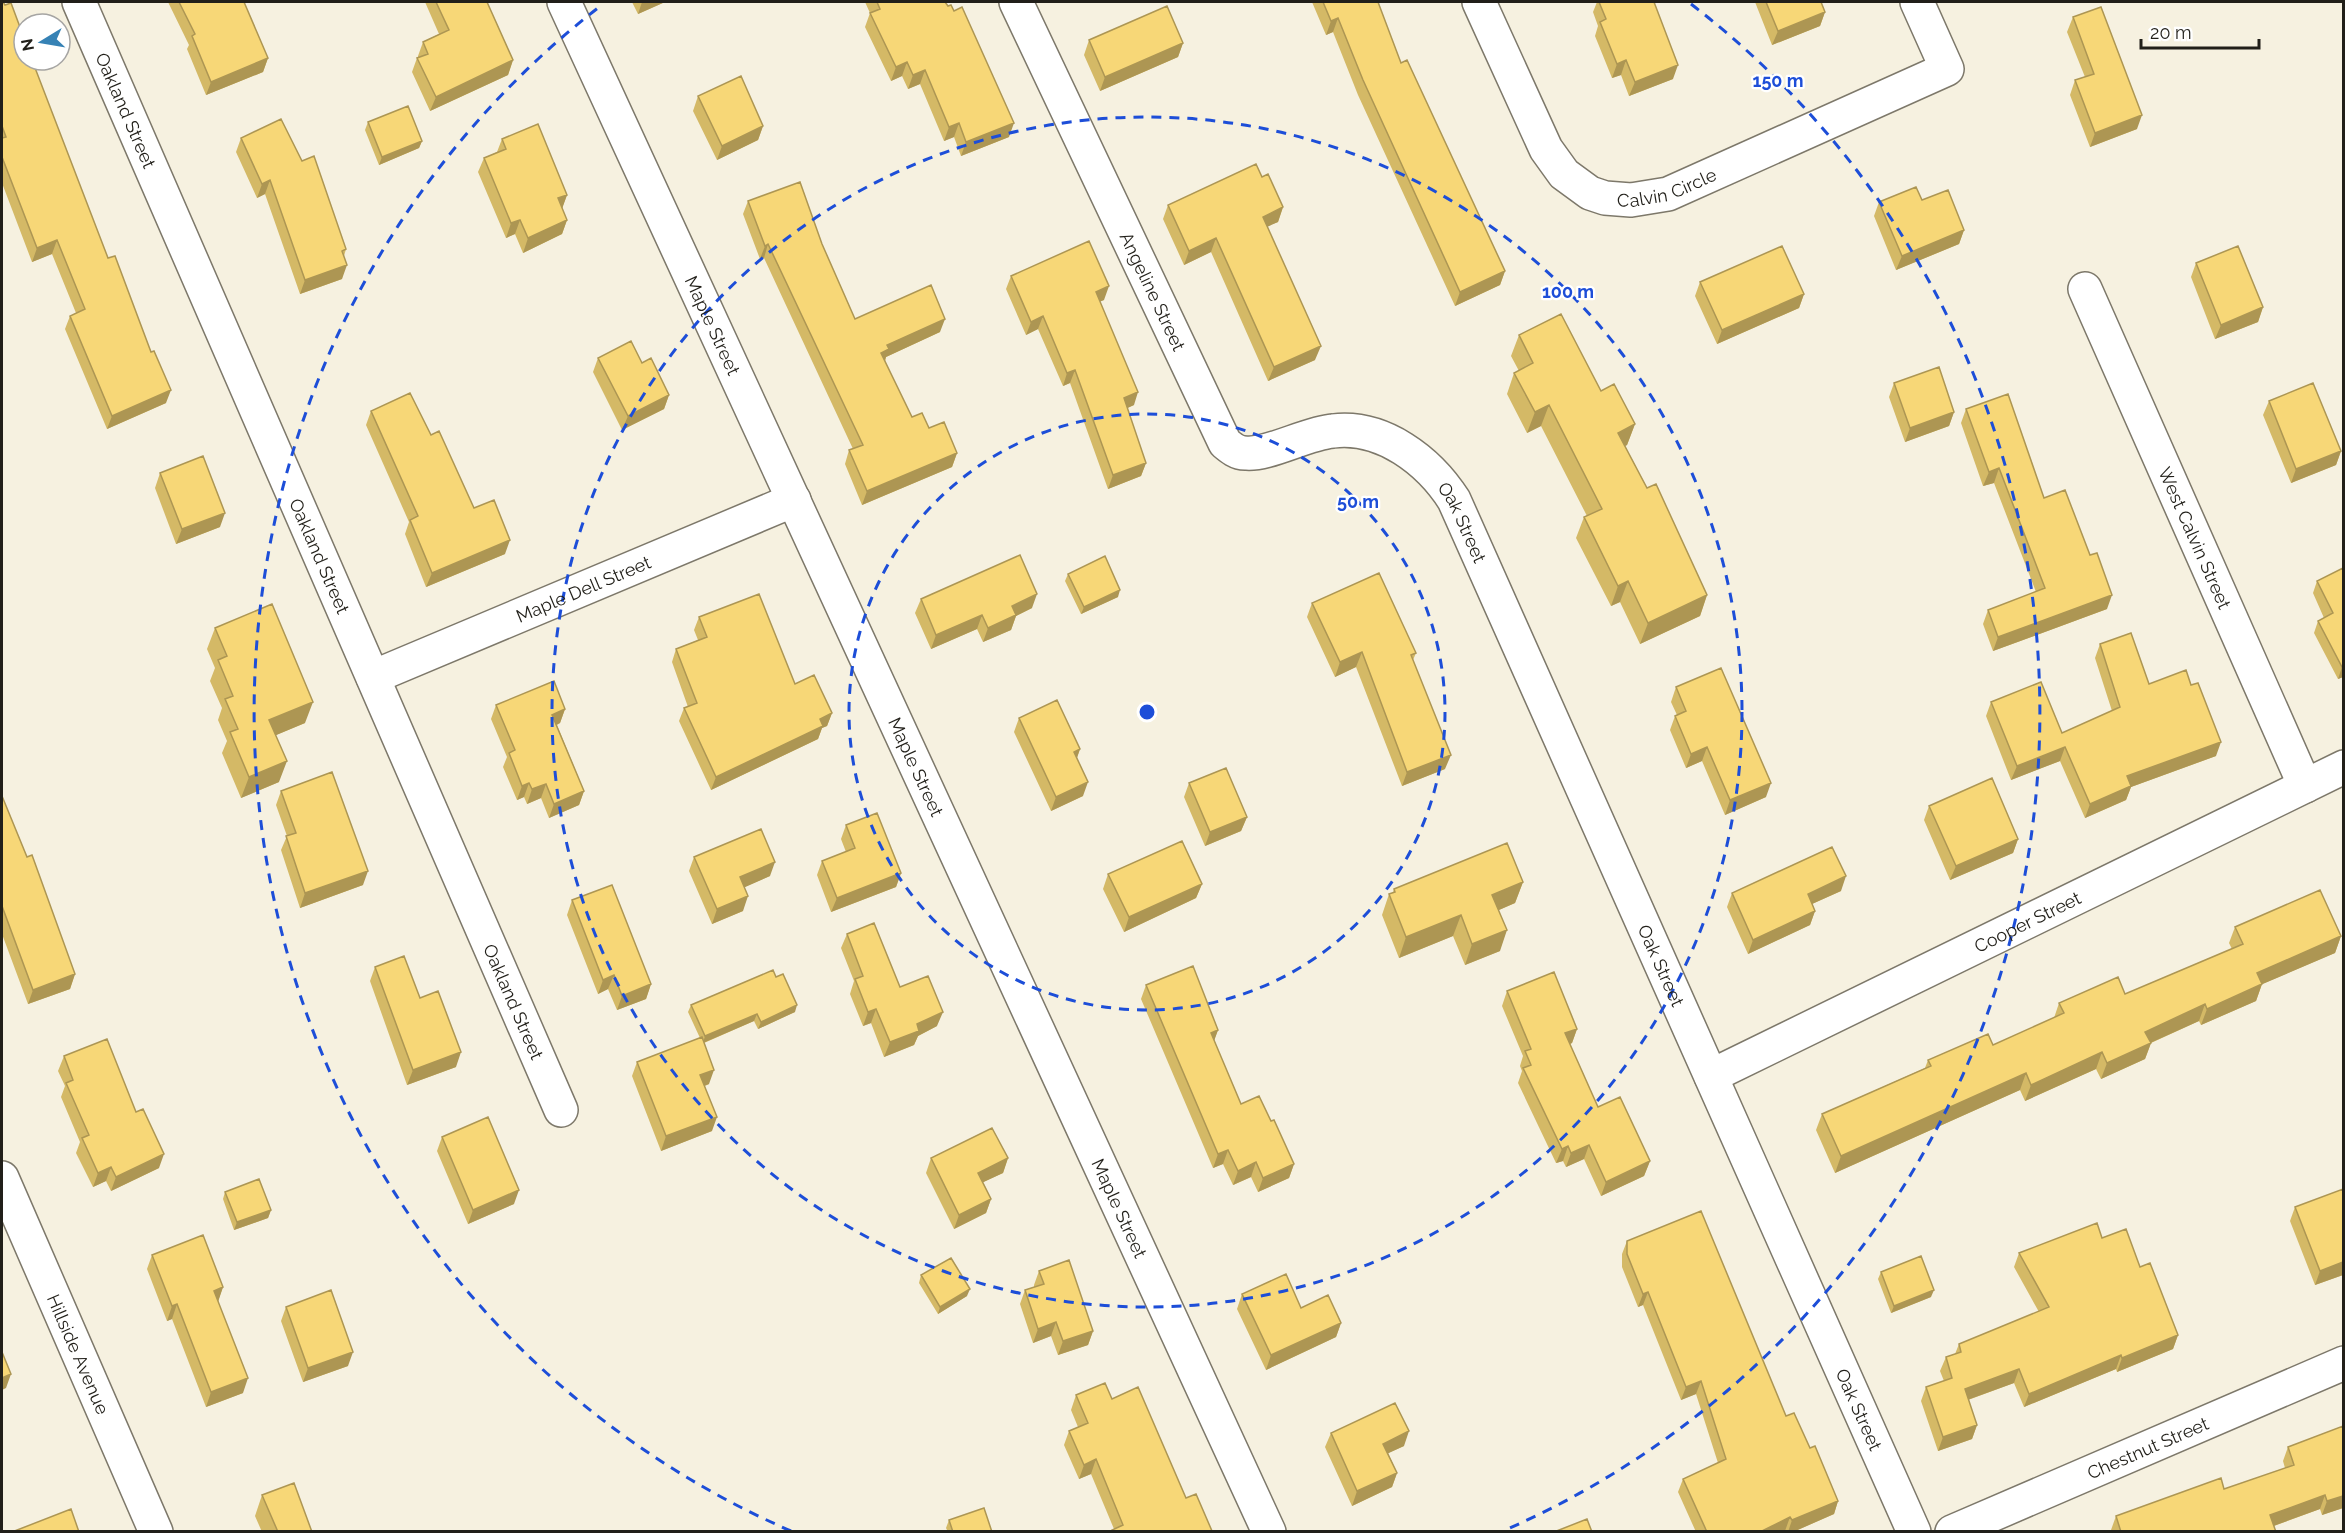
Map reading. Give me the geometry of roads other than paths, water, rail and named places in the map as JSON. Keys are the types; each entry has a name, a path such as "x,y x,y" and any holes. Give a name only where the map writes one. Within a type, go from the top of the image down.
{"street":[{"name":"Oakland Street","path":"79,2 561,1110"},
{"name":"Maple Street","path":"564,2 1269,1532"},
{"name":"Angeline Street","path":"1016,2 1225,443 1236,451 1251,454 1314,434 1335,430 1369,435"},
{"name":"Calvin Circle","path":"1479,2 1554,162 1576,184 1590,193 1611,199 1644,199 1668,194 1947,69 1917,2"},
{"name":"West Calvin Street","path":"2085,289 2305,786"},
{"name":"Oak Street","path":"1369,435 1394,443 1411,454 1442,483 1454,500 1914,1532"},
{"name":"Maple Dell Street","path":"373,677 794,500"},
{"name":"Cooper Street","path":"1711,1076 2343,767"},
{"name":"Hillside Avenue","path":"2,1178 156,1532"},
{"name":"Chestnut Street","path":"1952,1532 2343,1364"}]}
